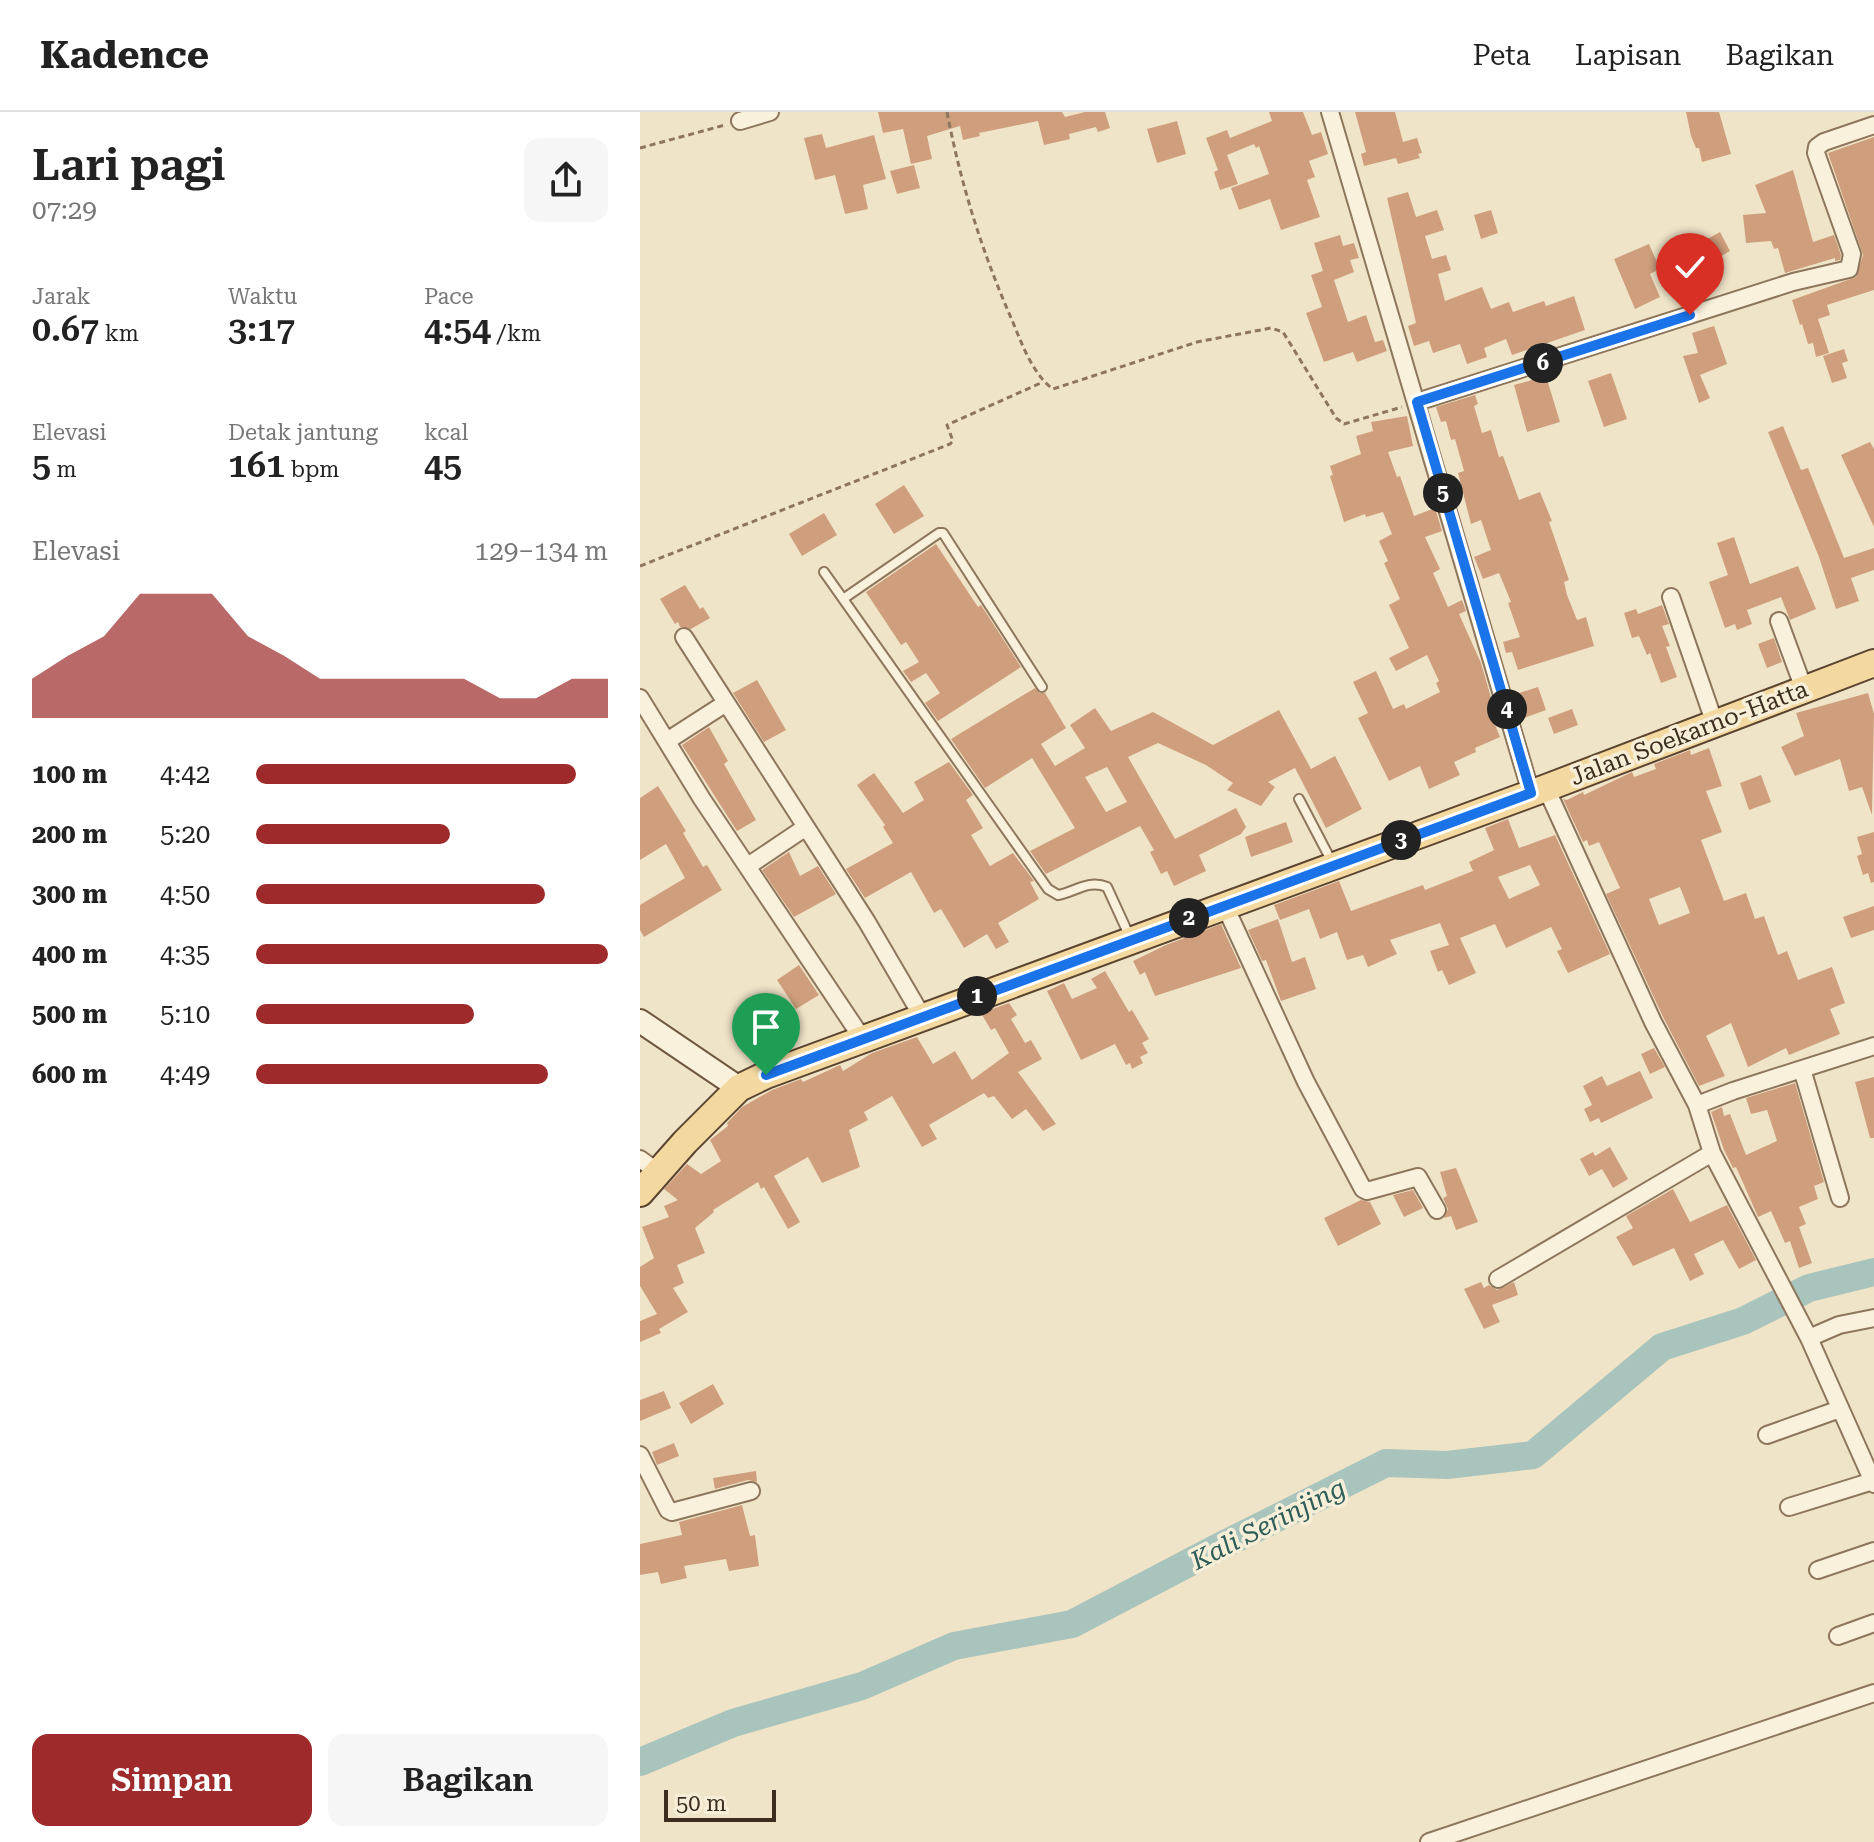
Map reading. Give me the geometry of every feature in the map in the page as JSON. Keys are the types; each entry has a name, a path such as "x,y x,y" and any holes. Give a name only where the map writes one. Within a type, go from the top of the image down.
{"main road":[{"name":"Jalan Soekarno-Hatta","path":"739,1088 862,1038 914,1000 1131,940 1715,724 1800,678 1872,670"},
{"path":"640,1021 739,1088 649,1166 640,1193"}],"street":[{"path":"740,121 770,112"},
{"path":"1330,112 1538,790 1697,1105 1712,1153 1809,1338 1873,1482 1789,1507"},
{"path":"1417,402 1793,282 1849,269 1852,254 1816,153 1817,147 1874,125"},
{"path":"1671,597 1715,724"},
{"path":"1779,621 1800,678"},
{"path":"684,637 914,1000"},
{"path":"640,698 862,1038"},
{"path":"667,741 726,703"},
{"path":"748,866 806,827"},
{"path":"1224,904 1306,1082 1363,1189 1367,1191 1418,1177 1437,1210"},
{"path":"1697,1105 1874,1046"},
{"path":"1802,1069 1840,1198"},
{"path":"1498,1279 1712,1153"},
{"path":"1809,1338 1839,1325 1874,1318"},
{"path":"1767,1435 1840,1409"},
{"path":"640,1455 668,1510 672,1512 751,1491"},
{"path":"1818,1570 1874,1551"},
{"path":"1838,1636 1874,1623"},
{"path":"1429,1842 1874,1693"}],"lane":[{"path":"843,599 943,533 1042,687"},
{"path":"824,572 1048,889 1058,895 1098,883 1107,887 1131,940"},
{"path":"1299,799 1333,865"}],"path":[{"path":"947,112 957,163 985,259 1022,344 1044,381 1058,389 1197,342 1271,328 1283,332 1336,418 1344,424 1417,402"},
{"path":"640,148 740,121"},
{"path":"640,566 950,444 953,441 947,425 1044,381"}],"building":[{"path":"878,112 1062,112 1065,117 1085,112 1105,112 1110,128 1098,132 1096,127 1069,134 1070,139 1044,145 1038,121 979,133 980,136 963,140 960,126 927,136 932,159 911,164 903,129 883,133"},
{"path":"1269,112 1303,112 1312,135 1321,132 1328,154 1309,161 1315,177 1307,180 1320,217 1281,230 1270,199 1239,210 1231,188 1269,174 1259,146 1256,148 1254,144 1227,155 1238,184 1220,190 1214,172 1218,170 1206,138 1227,130 1230,138 1272,121"},
{"path":"1355,112 1395,112 1403,142 1417,138 1422,153 1418,154 1420,158 1398,164 1396,158 1364,166 1361,154 1366,152"},
{"path":"1686,112 1719,112 1731,154 1702,162 1699,148 1696,148 1691,136"},
{"path":"1177,121 1186,154 1157,163 1147,129"},
{"path":"822,134 826,148 874,135 886,179 863,185 868,209 845,214 835,175 815,180 804,138"},
{"path":"1874,137 1874,290 1827,305 1830,315 1818,319 1829,353 1816,357 1813,343 1808,344 1792,300 1856,277 1863,255 1828,153"},
{"path":"914,165 920,188 897,194 890,171"},
{"path":"1793,170 1813,242 1834,235 1841,255 1840,260 1835,261 1835,258 1785,273 1778,248 1774,249 1771,241 1746,243 1743,215 1766,213 1755,185"},
{"path":"1408,192 1416,217 1437,210 1444,230 1425,236 1432,259 1446,255 1451,270 1438,274 1445,301 1482,287 1491,309 1509,302 1513,312 1544,301 1546,306 1574,296 1585,330 1512,355 1506,339 1484,348 1487,357 1467,364 1460,344 1433,353 1429,341 1414,346 1408,326 1416,323 1387,198"},
{"path":"1491,210 1498,233 1481,239 1474,215"},
{"path":"1720,232 1730,251 1716,259 1706,240"},
{"path":"1340,235 1343,246 1354,243 1359,258 1350,260 1354,272 1334,280 1348,322 1366,315 1375,342 1383,340 1387,351 1357,362 1353,352 1324,362 1306,313 1322,307 1311,275 1323,271 1314,243"},
{"path":"1649,244 1660,269 1650,274 1660,297 1635,309 1614,259"},
{"path":"1711,256 1720,284 1700,290 1691,263"},
{"path":"1714,326 1727,364 1700,375 1710,398 1699,403 1683,356 1698,353 1692,333"},
{"path":"1844,349 1848,361 1842,363 1847,378 1832,383 1823,356"},
{"path":"1611,373 1627,419 1604,427 1588,381"},
{"path":"1546,376 1560,422 1527,432 1514,385"},
{"path":"1475,395 1478,404 1474,406 1482,433 1491,430 1499,457 1503,456 1519,500 1540,492 1569,580 1564,582 1567,595 1577,620 1586,617 1594,646 1518,670 1512,652 1506,653 1503,642 1520,637 1508,603 1511,602 1499,573 1483,579 1474,557 1491,550 1481,520 1471,524 1458,473 1464,471 1455,439 1451,440 1446,421 1441,422 1436,407"},
{"path":"1407,416 1413,446 1388,452 1414,516 1435,508 1442,531 1425,537 1440,569 1433,573 1448,607 1462,600 1466,611 1459,614 1481,663 1494,708 1489,710 1500,737 1454,762 1460,775 1429,789 1420,766 1389,781 1358,718 1368,713 1353,682 1376,671 1393,709 1404,704 1406,709 1440,692 1436,683 1439,681 1427,655 1396,671 1389,658 1409,648 1389,605 1400,599 1384,563 1388,561 1379,541 1392,534 1383,512 1366,517 1365,514 1344,522 1330,476 1333,475 1330,466 1361,454 1356,436 1373,431 1371,422"},
{"path":"1783,426 1801,470 1808,468 1844,558 1874,548 1874,570 1851,578 1859,601 1836,609 1819,557 1768,432"},
{"path":"1870,442 1874,449 1874,527 1841,455"},
{"path":"904,485 924,516 894,534 875,504"},
{"path":"824,513 837,535 802,556 789,534"},
{"path":"1734,537 1750,584 1798,566 1816,609 1790,620 1781,597 1747,610 1752,624 1737,630 1735,624 1725,628 1709,582 1728,575 1717,543"},
{"path":"936,544 1021,667 938,721 925,703 940,693 926,673 911,682 903,671 919,662 906,642 901,645 866,592"},
{"path":"685,585 700,609 703,607 710,618 691,629 680,627 678,622 675,624 660,599"},
{"path":"1662,605 1669,624 1662,626 1670,646 1666,647 1677,677 1661,683 1650,653 1647,655 1639,636 1632,638 1624,613 1636,609 1638,614"},
{"path":"1774,638 1782,662 1767,668 1758,644"},
{"path":"757,680 786,730 764,742 733,693"},
{"path":"1538,687 1546,710 1524,718 1516,694"},
{"path":"1035,688 1045,693 1066,728 1041,744 1055,766 1085,748 1070,725 1095,708 1111,731 1153,712 1213,745 1279,710 1311,769 1335,756 1362,809 1326,828 1295,768 1268,782 1275,787 1261,806 1227,790 1233,783 1206,765 1158,743 1128,757 1175,839 1236,808 1246,827 1241,834 1199,855 1206,871 1174,886 1167,871 1161,874 1150,852 1154,850 1140,826 1046,874 1030,851 1075,828 1032,758 985,788 951,739","holes":["1107,767 1127,802 1106,812 1085,777"]},
{"path":"1868,693 1874,714 1872,815 1862,787 1849,791 1840,759 1795,776 1781,747 1804,736 1796,713"},
{"path":"1572,709 1578,725 1554,734 1548,718"},
{"path":"709,727 728,761 724,764 756,820 737,831 682,745"},
{"path":"1709,748 1722,786 1706,791 1722,832 1701,840 1724,901 1746,893 1755,919 1764,916 1778,955 1787,951 1798,980 1832,967 1845,1003 1830,1009 1840,1034 1789,1055 1786,1048 1748,1067 1731,1023 1706,1036 1725,1076 1699,1086 1606,894 1620,888 1599,842 1589,846 1587,840 1583,842 1563,799 1583,792 1584,795 1632,772 1634,777 1656,769 1654,764 1690,750 1691,755","holes":["1680,887 1690,913 1659,925 1649,899"]},
{"path":"949,762 973,795 966,800 983,828 971,835 990,866 1013,853 1034,881 1030,882 1039,899 998,923 1009,942 996,949 987,934 964,948 941,909 934,913 911,872 865,898 846,869 893,843 883,827 885,825 857,785 874,773 903,813 924,800 914,782"},
{"path":"1761,775 1771,802 1749,810 1740,783"},
{"path":"658,786 686,831 683,833 703,867 707,865 722,890 644,937 640,930 640,905 685,878 666,844 640,860 640,798"},
{"path":"1508,819 1519,848 1555,835 1610,954 1568,973 1557,951 1562,949 1551,927 1506,948 1495,924 1460,938 1476,973 1449,985 1442,970 1438,972 1430,951 1449,945 1440,923 1390,940 1397,954 1368,967 1363,955 1347,960 1337,932 1320,939 1309,909 1280,920 1274,905 1339,881 1351,911 1423,885 1425,890 1473,871 1469,862 1494,850 1485,828","holes":["1530,865 1540,885 1509,899 1498,877"]},
{"path":"1286,822 1293,842 1251,857 1245,837"},
{"path":"1874,832 1874,882 1871,883 1868,873 1863,875 1857,856 1862,854 1857,837"},
{"path":"789,852 800,876 818,866 836,894 794,917 762,870"},
{"path":"1874,906 1874,930 1851,938 1843,917"},
{"path":"1278,919 1292,962 1305,957 1316,989 1281,1001 1266,960 1262,961 1248,930"},
{"path":"1221,924 1241,968 1155,996 1145,972 1140,975 1133,961"},
{"path":"799,965 819,995 796,1009 777,980"},
{"path":"1105,971 1149,1039 1142,1043 1148,1053 1140,1057 1143,1063 1132,1069 1130,1063 1126,1065 1115,1044 1081,1060 1047,991 1064,983 1072,999 1097,988 1091,979"},
{"path":"1009,1003 1017,1015 1011,1019 1025,1043 1031,1040 1042,1059 1018,1072 1056,1124 1043,1131 1026,1109 1012,1119 994,1096 988,1098 984,1093 929,1125 937,1139 922,1147 892,1096 864,1112 868,1120 849,1130 860,1167 822,1183 808,1157 774,1176 800,1222 788,1229 758,1182 713,1210 695,1228 705,1253 677,1265 684,1283 673,1288 688,1312 659,1329 661,1333 640,1342 640,1321 657,1314 640,1286 640,1267 654,1258 642,1227 669,1217 664,1206 678,1200 664,1189 687,1164 701,1174 721,1161 710,1140 728,1126 727,1123 742,1107 772,1090 801,1079 803,1082 840,1065 843,1071 872,1053 917,1037 933,1064 955,1051 972,1080 1009,1053 995,1028 991,1030 981,1013"},
{"path":"1654,1048 1665,1067 1650,1074 1641,1054"},
{"path":"1640,1071 1653,1098 1601,1123 1599,1118 1590,1122 1584,1109 1592,1105 1583,1086 1602,1076 1607,1086"},
{"path":"1874,1077 1874,1138 1870,1138 1855,1082"},
{"path":"1795,1083 1824,1182 1814,1186 1818,1199 1799,1207 1806,1224 1799,1227 1812,1263 1799,1268 1790,1241 1785,1243 1771,1211 1758,1217 1736,1167 1733,1168 1724,1150 1711,1112 1722,1107 1724,1116 1730,1114 1746,1155 1777,1141 1767,1110 1751,1114 1746,1098"},
{"path":"1610,1147 1628,1179 1613,1188 1602,1169 1589,1176 1580,1159 1593,1152 1595,1156"},
{"path":"1456,1168 1478,1222 1456,1230 1451,1216 1444,1218 1448,1209 1443,1198 1447,1196 1440,1172"},
{"path":"1673,1189 1690,1222 1727,1205 1756,1260 1739,1269 1723,1240 1694,1254 1704,1274 1690,1281 1674,1248 1633,1266 1616,1237 1633,1228 1626,1216"},
{"path":"1413,1190 1423,1208 1404,1217 1393,1195"},
{"path":"1361,1200 1370,1202 1381,1224 1338,1246 1324,1218"},
{"path":"1481,1282 1484,1288 1489,1285 1497,1290 1514,1282 1518,1295 1492,1305 1500,1322 1484,1329 1464,1289"},
{"path":"713,1384 724,1404 691,1424 679,1403"},
{"path":"664,1391 671,1408 640,1421 640,1400"},
{"path":"674,1443 679,1456 657,1465 652,1452"},
{"path":"756,1471 757,1482 748,1480 715,1489 713,1478"},
{"path":"742,1505 750,1536 755,1535 759,1566 729,1571 726,1559 684,1566 687,1578 661,1584 658,1572 640,1575 640,1544 682,1535 679,1522"}],"waterway":[{"name":"Kali Serinjing","path":"640,1762 733,1723 862,1686 954,1646 1072,1624 1386,1463 1447,1465 1533,1455 1662,1347 1743,1321 1809,1288 1874,1272"}],"route":[{"path":"766,1075 1531,793 1417,402 1690,315"}]}
